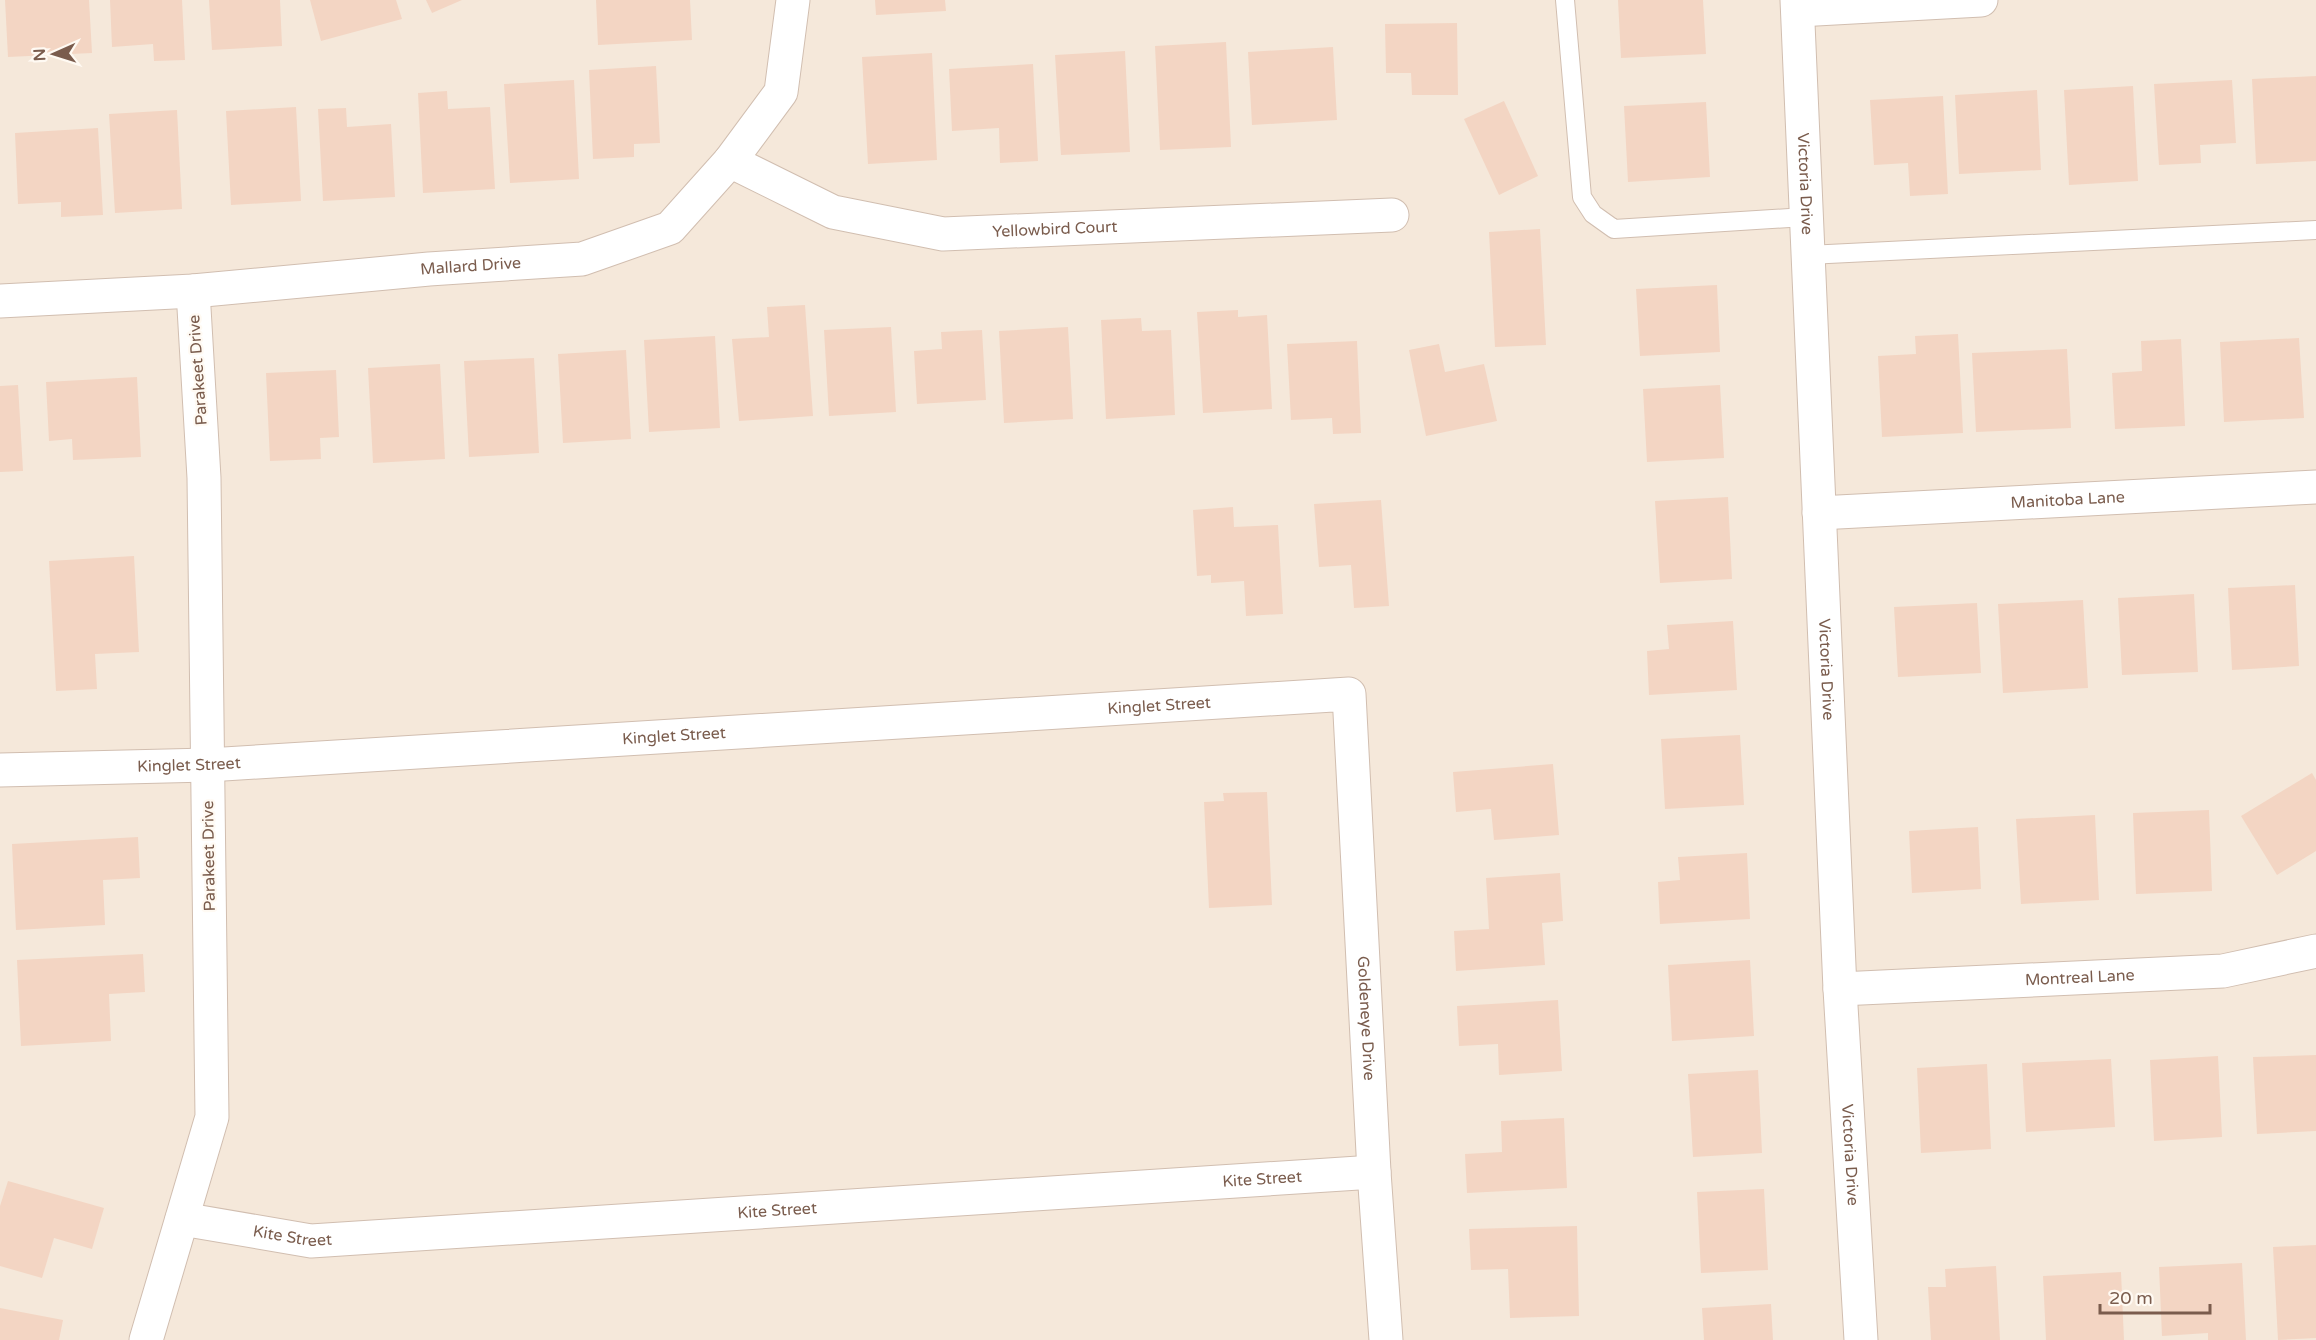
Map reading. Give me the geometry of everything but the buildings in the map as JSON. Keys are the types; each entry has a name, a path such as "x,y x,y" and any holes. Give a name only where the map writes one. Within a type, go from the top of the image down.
{"street":[{"name":"Mallard Drive","path":"0,302 193,291 429,269 582,259 670,228 730,161 781,92 794,0"},
{"path":"1797,5 1981,0"},
{"name":"Victoria Drive","path":"1797,5 1840,989 1861,1340"},
{"name":"Yellowbird Court","path":"730,161 833,212 944,234 1392,215"},
{"name":"Parakeet Drive","path":"146,1340 212,1117 204,478 193,291"},
{"name":"Manitoba Lane","path":"1819,513 2316,487"},
{"name":"Kinglet Street","path":"0,770 208,765 1349,694"},
{"name":"Goldeneye Drive","path":"1349,694 1374,1172 1386,1340"},
{"name":"Montreal Lane","path":"1840,989 2223,971 2316,951"},
{"name":"Kite Street","path":"182,1219 311,1241 1374,1172"}],"lane":[{"path":"1565,0 1582,198 1593,214 1614,229 1805,217"},
{"path":"1808,255 2316,230"}],"shaded area":[{"path":"0,0 2316,0 2316,1340 0,1340"}]}
